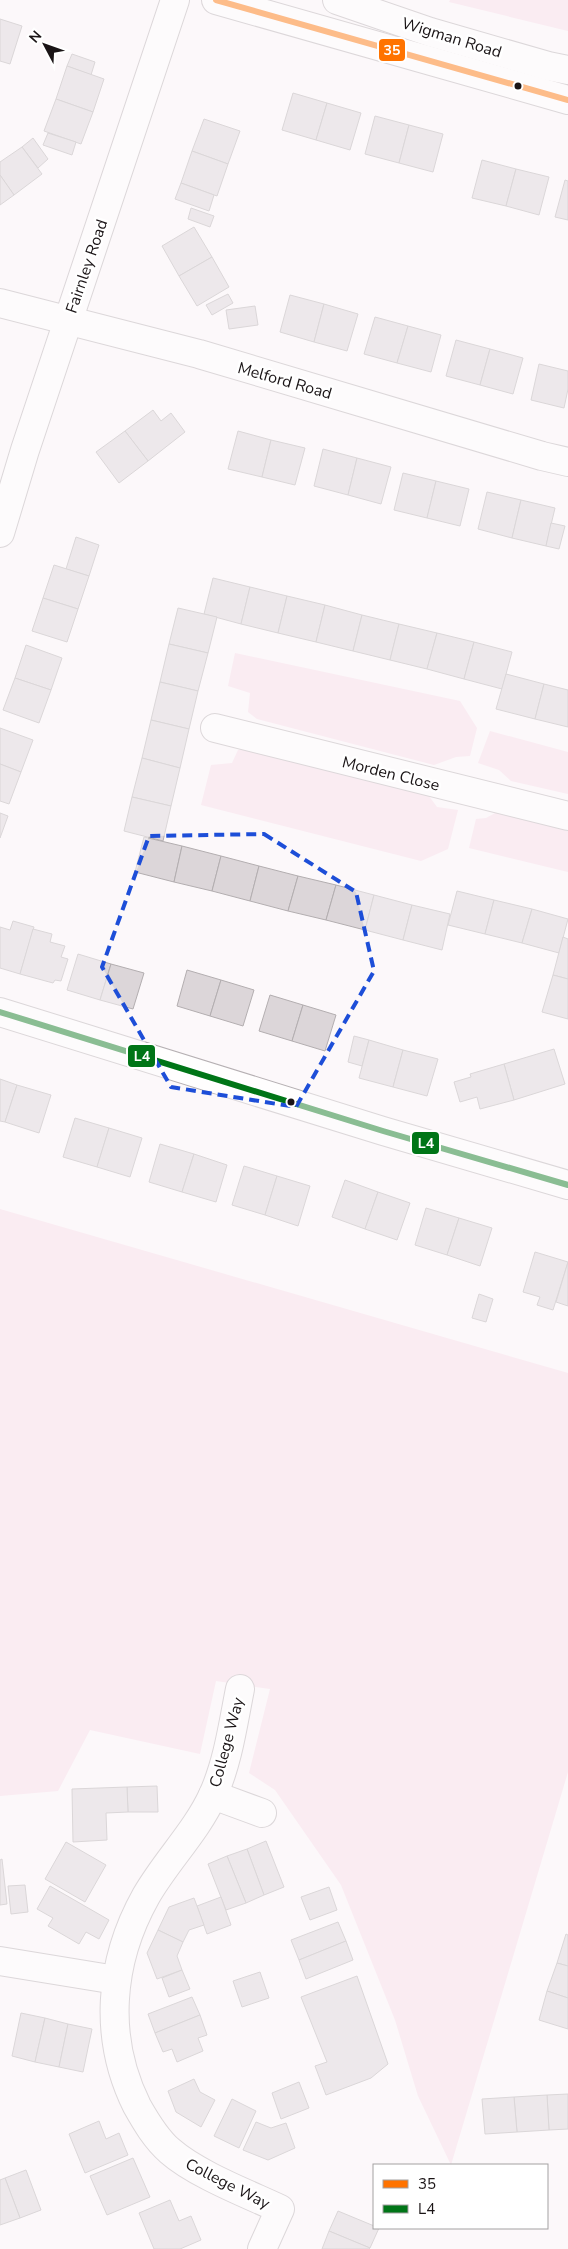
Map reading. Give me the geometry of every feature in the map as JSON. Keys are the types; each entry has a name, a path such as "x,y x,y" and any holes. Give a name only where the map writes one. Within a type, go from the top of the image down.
{"street":[{"name":"Fairnley Road","path":"0,533 68,320 175,0"},
{"name":"Wigman Road","path":"216,0 568,100"},
{"name":"Wigman Road","path":"337,0 430,32 568,70"},
{"name":"Melford Road","path":"0,303 200,354 542,456 568,462"},
{"name":"Morden Close","path":"215,728 568,816"},
{"path":"0,1012 568,1185"},
{"name":"College Way","path":"240,1689 223,1764 212,1795 194,1826 146,1897 128,1934 116,1980 114,2010 116,2040 130,2092 153,2132 170,2151 188,2165 280,2209 262,2249"},
{"name":"College Way","path":"212,1795 262,1813"},
{"path":"0,1961 116,1980"}],"highlighted area":[{"path":"264,834 356,892 374,971 296,1107 171,1087 102,967 149,836"}],"shaded area":[{"path":"450,0 568,0 568,31 449,2"},
{"path":"235,653 460,701 477,728 470,756 456,757 434,765 257,719 248,712 250,693 228,686"},
{"path":"490,731 568,752 568,794 511,781 499,770 478,763"},
{"path":"249,747 426,792 437,807 458,810 448,849 421,861 201,805 211,765 232,763 238,750"},
{"path":"497,812 568,831 568,872 469,848 476,819 486,818"},
{"path":"0,1209 568,1373 568,1772 451,2164 418,2096 395,2020 341,1885 275,1790 249,1773 270,1689 216,1681 200,1754 90,1730 58,1791 0,1796"}],"building":[{"path":"0,19 22,26 10,64 0,61"},
{"path":"72,54 95,62 91,75 67,66"},
{"path":"67,66 104,79 93,112 56,99"},
{"path":"293,93 327,103 316,140 282,130"},
{"path":"56,99 93,112 81,144 44,131"},
{"path":"327,103 361,113 350,150 316,140"},
{"path":"375,116 409,125 399,163 365,154"},
{"path":"204,119 240,131 228,164 192,151"},
{"path":"409,125 443,134 433,172 399,163"},
{"path":"48,133 76,142 72,155 43,145"},
{"path":"33,138 48,159 38,168 22,147"},
{"path":"22,147 42,174 14,195 0,175 0,162"},
{"path":"192,151 228,164 217,196 181,183"},
{"path":"482,160 516,169 506,206 472,198"},
{"path":"516,169 549,177 539,215 506,206"},
{"path":"0,175 14,195 0,205"},
{"path":"565,180 568,181 568,220 555,217"},
{"path":"181,183 214,195 209,211 175,199"},
{"path":"191,208 214,216 210,227 188,219"},
{"path":"194,227 212,257 179,276 162,246"},
{"path":"212,257 229,287 197,306 179,276"},
{"path":"228,294 233,303 212,315 206,305"},
{"path":"290,295 324,304 314,342 280,332"},
{"path":"324,304 358,314 347,351 314,342"},
{"path":"255,306 258,325 229,329 226,310"},
{"path":"375,317 408,326 397,363 364,354"},
{"path":"408,326 441,335 431,372 397,363"},
{"path":"456,340 490,349 480,385 446,376"},
{"path":"490,349 523,358 513,394 480,385"},
{"path":"539,364 568,371 568,389 564,408 531,400"},
{"path":"153,410 161,421 171,413 185,432 148,461 125,431"},
{"path":"125,431 148,461 119,483 96,452"},
{"path":"238,431 271,440 262,477 228,469"},
{"path":"271,440 305,448 295,485 262,477"},
{"path":"323,449 357,458 348,495 314,486"},
{"path":"357,458 391,467 381,504 348,495"},
{"path":"403,473 436,481 427,518 394,510"},
{"path":"436,481 469,489 460,526 427,518"},
{"path":"487,492 521,500 512,538 478,529"},
{"path":"521,500 555,508 546,546 512,538"},
{"path":"551,523 565,526 559,549 546,546"},
{"path":"76,537 99,545 89,576 66,569"},
{"path":"54,565 89,576 78,609 43,598"},
{"path":"213,578 250,587 241,624 204,614"},
{"path":"250,587 287,596 278,633 241,624"},
{"path":"287,596 325,605 316,642 278,633"},
{"path":"43,598 78,609 67,642 32,631"},
{"path":"325,605 362,615 353,651 316,642"},
{"path":"178,608 217,617 208,653 169,644"},
{"path":"362,615 399,624 390,660 353,651"},
{"path":"399,624 437,633 427,669 390,660"},
{"path":"437,633 474,642 464,679 427,669"},
{"path":"474,642 512,652 502,689 464,679"},
{"path":"169,644 208,653 198,691 160,682"},
{"path":"26,645 62,658 51,690 15,678"},
{"path":"506,674 544,684 535,719 496,709"},
{"path":"15,678 51,690 39,723 3,710"},
{"path":"160,682 198,691 189,729 151,720"},
{"path":"544,684 568,690 568,727 535,719"},
{"path":"151,720 189,729 180,768 142,758"},
{"path":"0,728 33,740 21,772 0,764"},
{"path":"142,758 180,768 171,806 132,797"},
{"path":"0,764 21,772 9,804 0,801"},
{"path":"132,797 171,806 163,841 124,831"},
{"path":"0,813 8,816 0,838"},
{"path":"144,837 182,846 174,882 135,872"},
{"path":"182,846 221,856 212,891 174,882"},
{"path":"221,856 259,866 250,901 212,891"},
{"path":"259,866 298,876 288,911 250,901"},
{"path":"298,876 336,885 326,920 288,911"},
{"path":"336,885 374,895 365,930 326,920"},
{"path":"457,891 494,900 485,934 448,925"},
{"path":"374,895 412,905 403,940 365,930"},
{"path":"494,900 532,909 522,943 485,934"},
{"path":"412,905 450,914 442,950 403,940"},
{"path":"532,909 568,919 559,953 522,943"},
{"path":"13,921 34,927 20,974 0,968 0,927 10,930"},
{"path":"33,929 52,934 50,942 65,946 61,957 68,959 61,981 55,980 53,983 20,974"},
{"path":"563,937 568,939 568,979 553,975"},
{"path":"78,954 111,964 100,1000 67,990"},
{"path":"111,964 144,973 133,1009 100,1000"},
{"path":"187,970 221,980 210,1016 177,1006"},
{"path":"553,975 568,979 568,1019 542,1012"},
{"path":"221,980 254,990 243,1026 210,1016"},
{"path":"270,995 303,1005 292,1041 259,1031"},
{"path":"303,1005 336,1015 325,1051 292,1041"},
{"path":"354,1036 369,1040 362,1066 348,1062"},
{"path":"369,1040 403,1050 393,1087 359,1078"},
{"path":"554,1049 565,1084 514,1100 504,1064"},
{"path":"403,1050 438,1059 427,1096 393,1087"},
{"path":"504,1064 514,1100 480,1109 477,1097 460,1102 454,1082 471,1077 470,1074"},
{"path":"0,1079 17,1085 5,1122 0,1121"},
{"path":"17,1085 51,1095 39,1133 5,1122"},
{"path":"75,1118 109,1128 97,1167 63,1157"},
{"path":"109,1128 142,1138 130,1177 97,1167"},
{"path":"160,1144 194,1154 182,1192 149,1182"},
{"path":"194,1154 227,1165 216,1202 182,1192"},
{"path":"244,1166 277,1176 265,1215 232,1205"},
{"path":"277,1176 310,1186 298,1226 265,1215"},
{"path":"345,1180 378,1192 365,1229 332,1217"},
{"path":"378,1192 410,1203 397,1240 365,1229"},
{"path":"426,1208 459,1218 447,1255 415,1245"},
{"path":"459,1218 492,1228 480,1266 447,1255"},
{"path":"535,1252 568,1262 553,1310 537,1305 540,1297 523,1292"},
{"path":"568,1262 568,1306 556,1302"},
{"path":"479,1294 493,1299 486,1322 472,1318"},
{"path":"157,1786 158,1812 128,1812 127,1787"},
{"path":"127,1787 128,1812 106,1813 107,1840 73,1842 72,1789"},
{"path":"266,1841 284,1887 264,1895 247,1849"},
{"path":"66,1842 106,1865 85,1902 45,1879"},
{"path":"247,1849 264,1895 246,1903 227,1856"},
{"path":"227,1856 246,1903 226,1910 208,1864"},
{"path":"2,1859 7,1904 0,1905 0,1860"},
{"path":"25,1885 28,1912 11,1914 8,1886"},
{"path":"50,1886 109,1920 99,1939 86,1932 79,1944 48,1926 53,1918 37,1909"},
{"path":"329,1887 337,1910 310,1920 301,1897"},
{"path":"221,1897 231,1925 207,1934 197,1906"},
{"path":"194,1898 204,1925 189,1930 183,1942 158,1930 169,1907"},
{"path":"338,1922 346,1941 299,1960 291,1940"},
{"path":"158,1930 183,1942 177,1956 182,1970 157,1979 147,1953"},
{"path":"566,1934 568,1935 568,1966 557,1963"},
{"path":"346,1941 353,1960 306,1979 299,1960"},
{"path":"557,1963 568,1966 568,1998 547,1991"},
{"path":"182,1970 190,1989 169,1997 162,1978"},
{"path":"260,1972 269,1998 242,2007 233,1981"},
{"path":"357,1976 388,2064 371,2078 326,2095 315,2066 327,2062 301,1997"},
{"path":"547,1991 568,1998 568,2029 539,2020"},
{"path":"192,1997 200,2015 155,2033 148,2014"},
{"path":"21,2013 45,2018 35,2062 12,2056"},
{"path":"200,2015 207,2035 198,2038 203,2051 177,2062 172,2049 163,2052 155,2033"},
{"path":"45,2018 68,2024 59,2067 35,2062"},
{"path":"68,2024 92,2029 83,2072 59,2067"},
{"path":"194,2079 200,2092 215,2100 201,2127 176,2112 168,2091"},
{"path":"299,2082 309,2108 281,2119 272,2093"},
{"path":"568,2094 568,2129 549,2130 547,2095"},
{"path":"547,2095 549,2130 517,2132 514,2097"},
{"path":"514,2097 517,2132 485,2134 482,2099"},
{"path":"232,2099 256,2111 239,2148 214,2136"},
{"path":"99,2121 106,2139 119,2133 128,2155 85,2173 69,2134"},
{"path":"256,2122 271,2128 286,2123 295,2148 268,2160 243,2150"},
{"path":"133,2158 150,2197 107,2215 90,2176"},
{"path":"26,2170 41,2210 20,2218 5,2178"},
{"path":"5,2178 20,2218 0,2225 0,2180"},
{"path":"170,2200 179,2221 191,2216 201,2240 180,2249 154,2249 139,2213"},
{"path":"338,2211 373,2226 373,2229 379,2229 370,2248 329,2231"},
{"path":"329,2231 370,2248 322,2249"}],"transit line":[{"name":"35","path":"216,0 568,100"},
{"name":"L4","path":"0,1012 383,1131 568,1185"}]}
